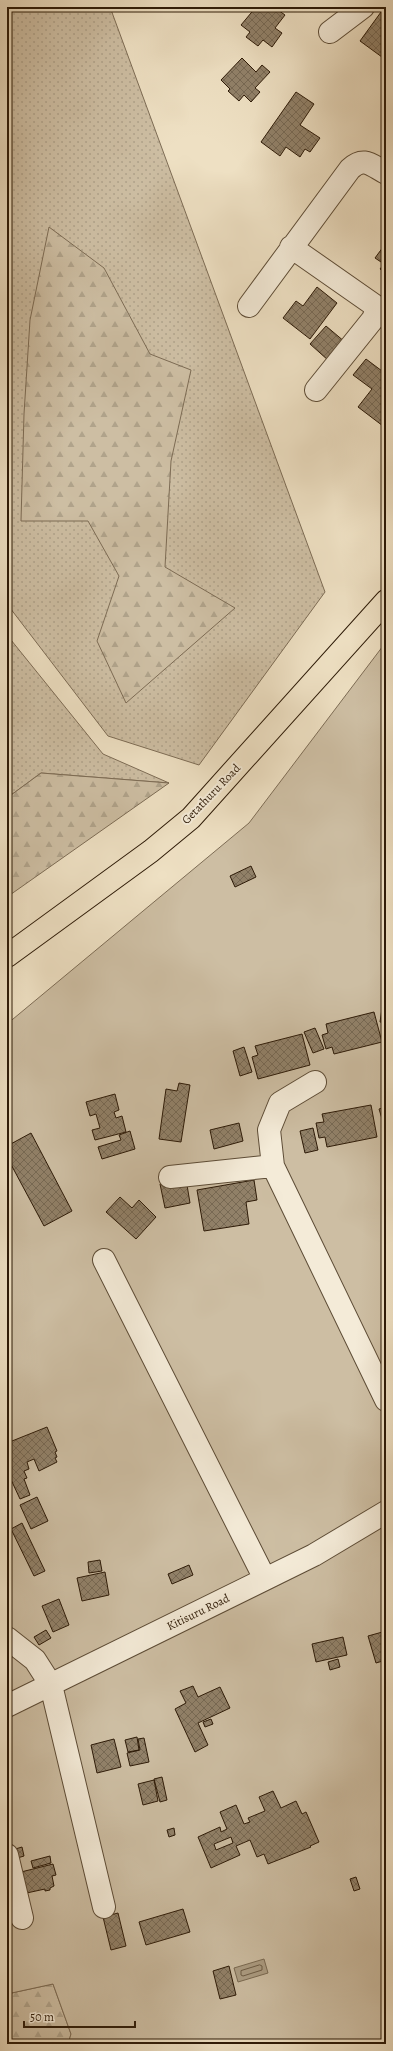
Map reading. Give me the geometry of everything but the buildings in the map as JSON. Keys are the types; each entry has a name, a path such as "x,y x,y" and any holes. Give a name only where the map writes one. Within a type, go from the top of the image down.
{"main road":[{"name":"Getathuru Road","path":"7,956 150,851 191,818 386,601"}],"street":[{"path":"330,32 363,7"},
{"path":"250,306 291,247 350,169 357,162 365,162 386,173"},
{"path":"291,247 374,304 375,307 373,319 316,390"},
{"path":"315,1082 280,1103 269,1130 273,1166 386,1400"},
{"path":"170,1177 273,1166"},
{"path":"104,1260 265,1579"},
{"name":"Kitisuru Road","path":"7,1706 314,1555 386,1512"},
{"path":"7,1638 35,1660 51,1685 104,1907"},
{"path":"7,1855 22,1918"}],"green space":[{"path":"7,7 110,7 325,592 199,765 108,736 7,604"},
{"path":"49,227 104,268 150,354 191,370 171,461 165,567 235,608 126,703 97,641 119,576 88,521 21,521 24,414 30,320"},
{"path":"7,635 103,754 169,783 41,773 7,798"},
{"path":"386,642 386,2044 68,2044 71,2034 53,1984 7,1994 7,1024 249,823"},
{"path":"41,773 169,783 7,897 7,798"},
{"path":"53,1984 71,2034 68,2044 7,2044 7,1994"}],"water":[{"path":"264,1959 268,1973 238,1982 234,1968"}]}
